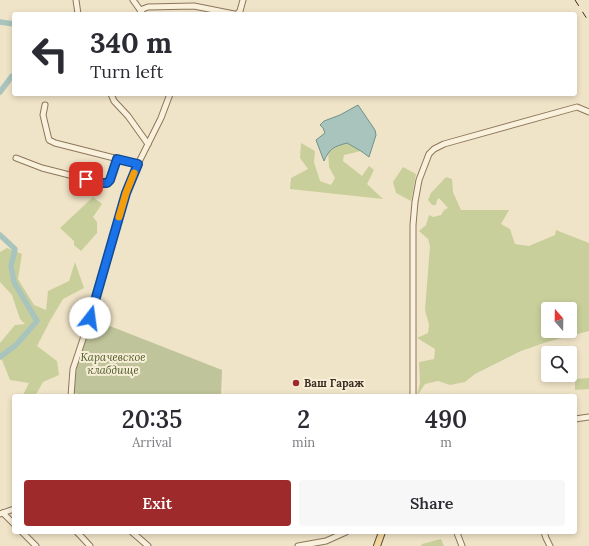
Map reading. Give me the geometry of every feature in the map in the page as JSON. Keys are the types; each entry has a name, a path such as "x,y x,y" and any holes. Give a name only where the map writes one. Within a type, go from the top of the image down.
{"main road":[{"path":"377,546 381,534"}],"street":[{"path":"76,0 78,12"},
{"path":"133,0 142,12 148,7 194,6 226,12"},
{"path":"239,12 243,0"},
{"path":"111,96 148,144"},
{"path":"71,394 72,376 76,361 126,193 138,164 165,109 169,96"},
{"path":"45,105 43,115 49,140 55,143 138,164"},
{"path":"413,394 413,225 419,180 428,154 444,144 577,107 589,112"},
{"path":"16,158 42,168 101,183 107,183 110,180 117,159"},
{"path":"577,419 589,417"},
{"path":"12,510 2,513 12,522"},
{"path":"24,534 36,546"},
{"path":"79,534 90,546"},
{"path":"134,534 148,546"},
{"path":"298,546 326,541 342,534"},
{"path":"457,534 462,546"},
{"path":"545,534 550,546"}],"green space":[{"path":"301,143 315,151 314,162 320,181 331,185 335,178 329,167 328,151 335,146 347,143 361,151 344,155 343,161 362,176 369,166 374,170 367,184 383,199 290,189 291,178 308,169 300,158"},
{"path":"403,167 416,174 411,201 396,193 393,182"},
{"path":"446,177 452,179 453,192 461,210 509,210 501,224 510,229 515,244 529,246 555,235 556,230 589,243 589,331 577,334 577,302 541,302 541,338 562,338 521,351 475,374 465,382 450,385 438,381 425,384 417,394 420,383 419,362 434,359 435,349 417,338 428,333 429,325 425,310 430,246 428,239 419,231 426,225 429,215 433,217 441,215 444,210 448,208 439,198 436,205 432,205 428,200 431,193"},
{"path":"93,197 102,204 93,217 97,222 97,233 81,251 74,245 74,241 60,228"},
{"path":"7,248 22,254 18,279 34,305 46,310 48,291 69,281 75,262 84,288 63,299 37,346 57,361 59,375 43,382 36,394 24,394 29,383 10,380 0,355 0,343 15,325 25,324 20,319 12,295 0,282 0,252"},
{"name":"Карачевское клабдище","path":"92,319 222,370 221,394 74,393 74,383 80,356"},
{"path":"589,378 589,389 575,390 575,382 577,382 577,379"},
{"path":"441,539 444,546 421,546 422,544"}],"water":[{"path":"358,105 375,130 376,135 369,157 347,143 332,149 324,161 316,140 325,133 320,125 324,121 340,115"}],"waterway":[{"path":"0,22 12,24"},
{"path":"0,92 12,76"},
{"path":"0,235 15,249 11,266 14,282 37,321 16,345 0,357"}],"railway":[{"path":"575,0 589,22"}],"slow traffic":[{"path":"119,217 134,173"}],"place":[{"name":"Ваш Гараж","path":"296,383"}],"route":[{"path":"86,179 107,183 110,180 117,159 138,164 126,193 90,318"}]}
